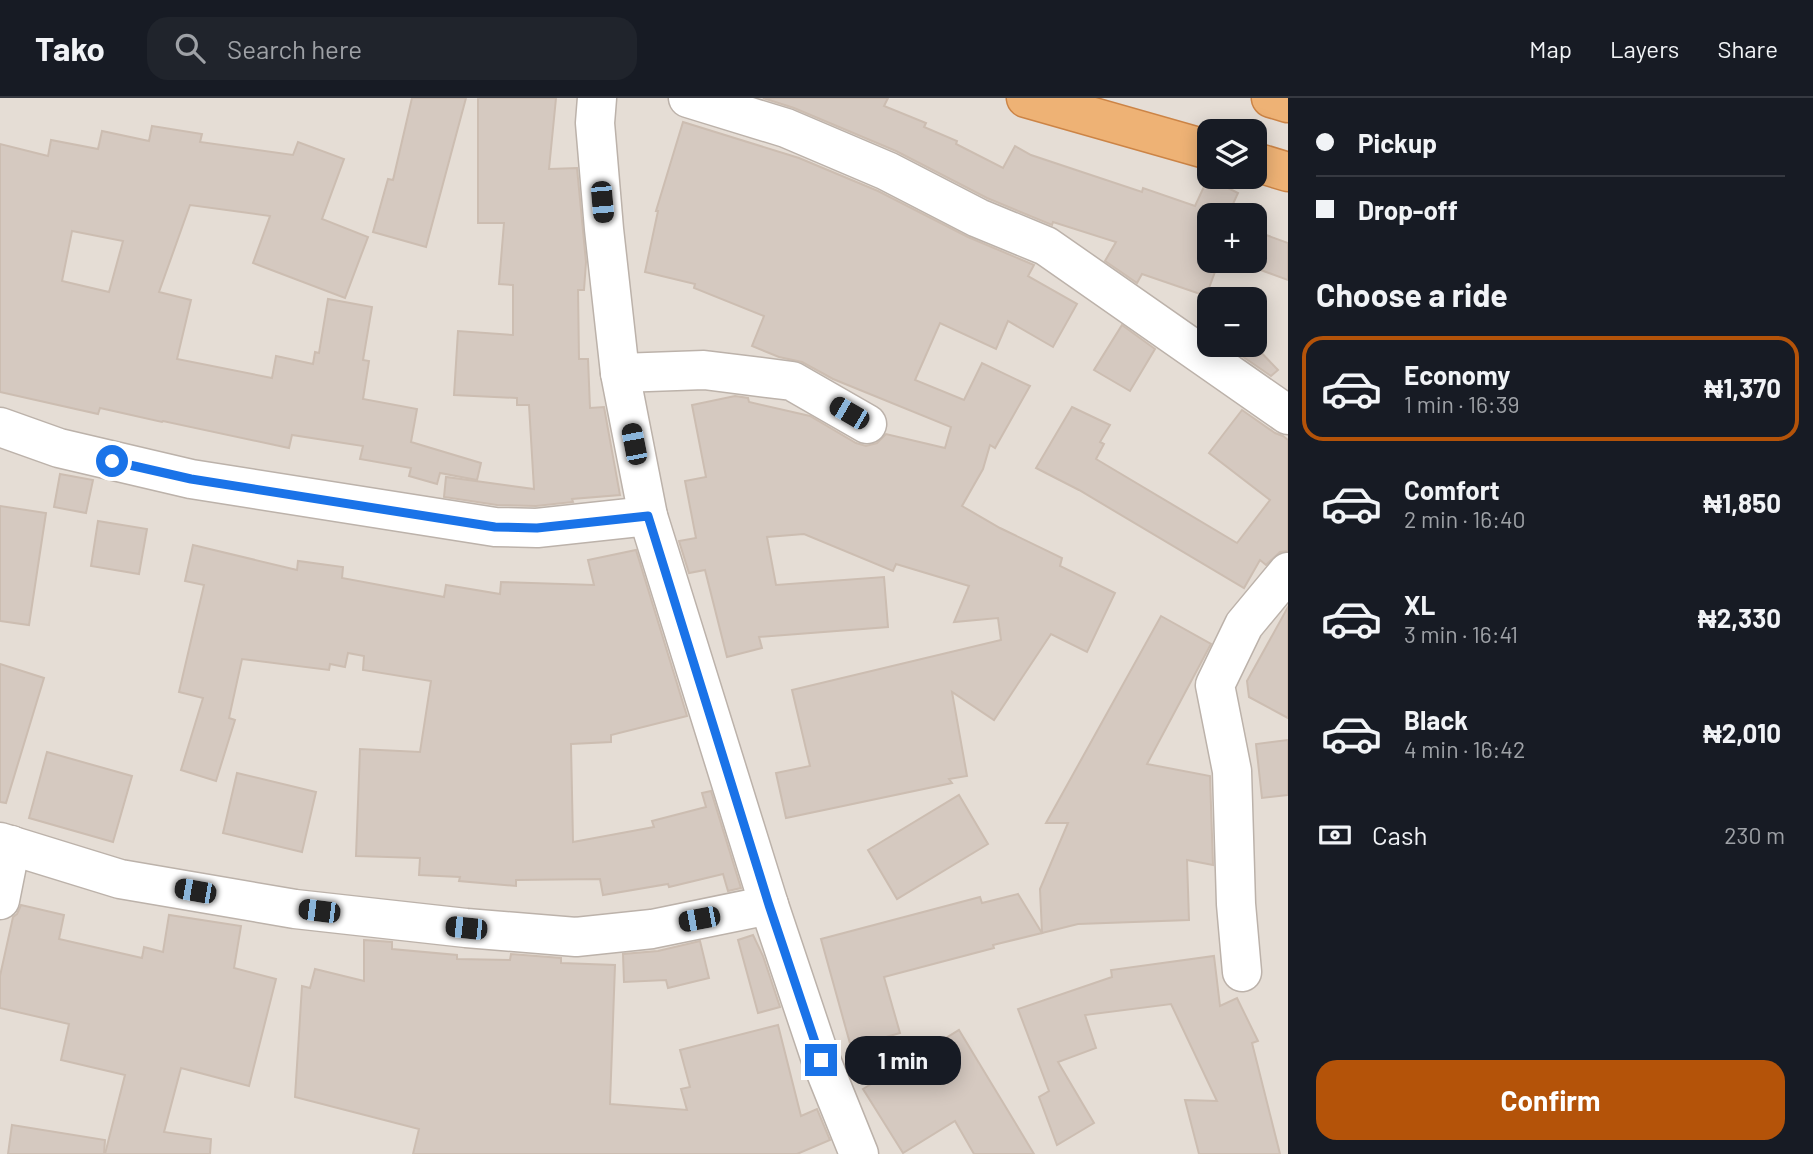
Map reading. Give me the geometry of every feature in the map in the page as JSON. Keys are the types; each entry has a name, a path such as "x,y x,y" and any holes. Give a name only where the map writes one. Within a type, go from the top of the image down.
{"highway":[{"path":"1026,98 1197,147"},
{"path":"1271,98 1288,103"},
{"path":"1267,166 1288,172"}],"street":[{"path":"597,98 595,123 620,373 648,516 769,905 821,1060 859,1154"},
{"path":"688,98 786,128 887,171 978,218 1046,246 1288,415"},
{"path":"620,373 704,370 792,381 867,424"},
{"path":"0,427 59,448 191,479 495,527 537,528 648,516"},
{"path":"1242,972 1236,904 1232,771 1215,685 1244,625 1288,572"},
{"path":"0,900 5,844 120,879 295,909 576,937 652,929 769,905"}],"shaded area":[{"path":"0,98 1288,98 1288,1154 0,1154"}],"building":[{"path":"412,98 466,98 426,247 373,232 388,179 393,180"},
{"path":"478,98 556,98 549,169 577,168 586,262 584,290 578,290 579,359 588,359 590,408 604,407 620,495 572,499 573,502 536,506 497,505 444,497 446,477 534,489 529,405 517,405 517,398 454,395 458,331 513,335 513,285 499,284 504,223 478,223"},
{"path":"763,98 888,98 884,106 926,123 924,127 957,141 956,144 1003,168 1015,146 1031,155 1142,192 1143,188 1195,206 1203,189 1230,189 1238,193 1233,203 1197,203 1197,273 1215,273 1209,287 1197,287 1197,293 1142,274 1137,283 1105,261 1116,242 1053,222 1052,225 987,198 896,151 794,108"},
{"path":"683,122 799,158 878,191 968,237 1034,265 1028,276 1077,304 1053,347 1008,321 996,349 940,323 915,380 964,400 982,363 1030,386 995,448 990,445 983,469 962,506 1062,558 1060,566 1115,593 1087,652 1051,634 994,720 952,692 967,776 949,779 952,783 786,818 776,773 810,766 792,690 1001,640 998,618 954,622 969,586 896,564 893,571 804,534 767,537 776,585 884,577 888,627 759,637 762,648 727,657 705,570 689,573 679,541 696,538 685,481 706,477 692,405 735,396 748,398 749,402 810,416 866,446 877,443 886,434 945,448 951,427 833,379 802,362 779,357 752,346 764,316 694,288 695,284 645,272 656,211"},
{"path":"152,126 202,134 200,142 293,155 298,142 344,159 322,219 368,237 345,298 253,263 270,216 190,205 159,292 191,300 177,359 272,378 276,356 313,364 315,352 319,353 328,299 372,307 363,360 369,361 363,399 417,409 411,442 481,463 477,480 440,473 437,484 409,476 411,468 360,459 363,446 292,435 289,448 100,408 98,414 0,392 0,144 48,156 51,140 98,149 102,131 149,141","holes":["72,231 123,241 109,292 62,281"]},
{"path":"1267,235 1288,243 1288,280 1267,272"},
{"path":"1122,325 1155,349 1130,391 1094,370"},
{"path":"1243,357 1266,357 1278,370 1271,376"},
{"path":"1072,407 1110,425 1100,442 1104,444 1096,459 1237,543 1270,500 1209,453 1242,410 1283,436 1288,440 1288,551 1280,552 1266,565 1260,560 1244,588 1079,490 1036,468"},
{"path":"60,474 93,480 86,513 54,507"},
{"path":"0,506 46,513 29,625 0,621"},
{"path":"98,521 147,529 139,574 91,566"},
{"path":"193,545 297,570 298,561 343,567 342,578 444,597 446,585 500,594 501,582 594,585 588,560 636,550 687,716 611,735 611,742 571,744 573,842 654,827 652,821 706,807 702,793 711,791 741,888 728,891 723,874 669,887 668,884 603,895 600,879 516,880 516,886 459,881 460,877 419,875 420,858 356,856 360,749 420,752 431,681 363,670 364,656 348,653 345,667 330,664 329,670 242,659 229,718 235,720 216,781 181,770 203,698 179,692 204,585 185,581"},
{"path":"1288,607 1288,718 1249,697 1247,681"},
{"path":"1161,616 1211,644 1147,764 1210,776 1213,865 1187,860 1189,920 1078,924 1042,933 1040,889 1068,823 1046,823"},
{"path":"0,664 44,678 6,803 0,802"},
{"path":"1288,740 1288,795 1262,798 1256,744"},
{"path":"47,752 132,776 113,842 29,818"},
{"path":"237,773 316,792 302,852 223,833"},
{"path":"959,795 988,844 897,899 868,850"},
{"path":"1018,894 1042,933 884,977 900,1033 851,1047 821,939 980,897 982,903"},
{"path":"21,905 64,915 59,939 142,958 144,947 163,952 169,915 241,926 234,968 276,979 249,1086 181,1068 164,1132 211,1139 210,1154 105,1154 125,1075 61,1060 69,1024 0,1008 0,976 13,917"},
{"path":"753,935 780,1007 758,1013 738,940"},
{"path":"364,940 392,942 392,949 457,955 457,959 510,960 511,954 561,958 561,963 615,965 610,1104 687,1110 681,1089 690,1087 680,1050 778,1025 801,1116 817,1109 830,1140 797,1154 413,1154 419,1129 295,1097 302,986 310,988 315,969 364,981"},
{"path":"700,941 709,978 668,988 666,980 624,982 623,954 658,951"},
{"path":"1214,956 1220,1006 1237,998 1258,1041 1252,1043 1280,1154 1199,1154 1185,1100 1217,1101 1171,1004 1085,1015 1096,1048 1058,1062 1094,1123 1057,1145 1039,1097 1049,1091 1018,1009 1112,977 1111,970"},
{"path":"959,1030 1034,1154 974,1154 955,1121 903,1153 863,1089"},
{"path":"12,1125 105,1140 104,1154 8,1154"}],"route":[{"path":"112,461 191,479 495,527 537,528 648,516 769,905 821,1060"}]}
